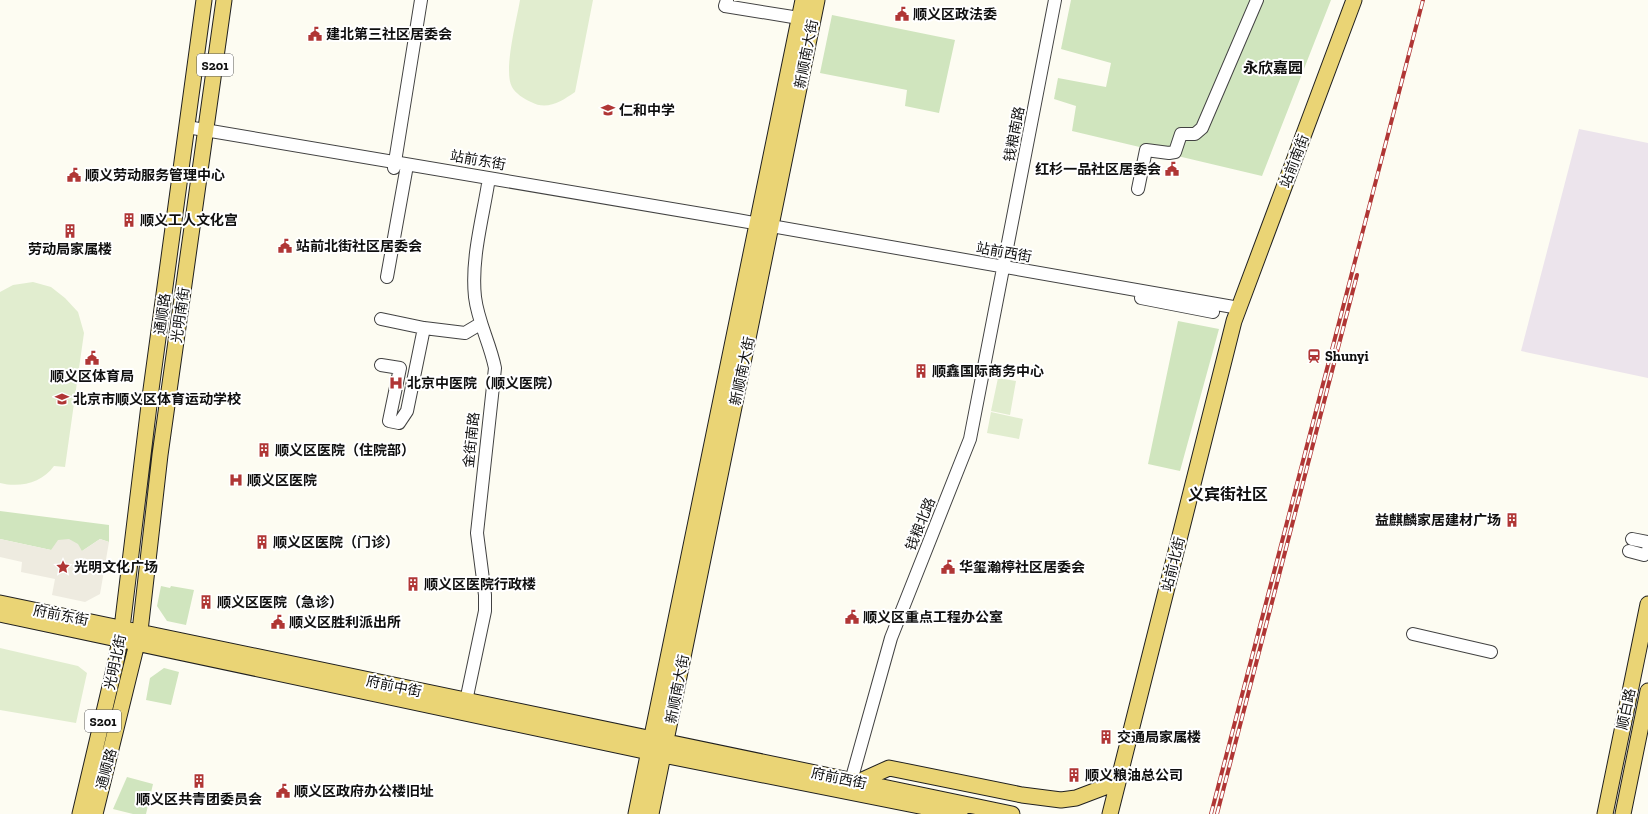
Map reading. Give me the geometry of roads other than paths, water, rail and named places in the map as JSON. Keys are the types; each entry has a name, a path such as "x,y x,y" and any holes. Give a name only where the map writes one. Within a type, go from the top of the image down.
{"main road":[{"name":"通顺路","path":"121,633 204,0"},
{"name":"光明南街","path":"138,636 160,455 224,0"},
{"name":"新顺南大街","path":"764,228 803,0"},
{"name":"新顺南大街","path":"658,747 764,228 817,0"},
{"name":"站前南街","path":"1236,315 1354,0"},
{"name":"站前北街","path":"1112,810 1236,315"},
{"name":"府前东街","path":"0,602 121,633"},
{"name":"顺白路","path":"1605,814 1648,604"},
{"name":"府前东街","path":"0,614 121,633"},
{"name":"府前中街","path":"121,633 466,701 658,747"},
{"name":"光明北街","path":"80,814 121,633"},
{"name":"通顺路","path":"95,814 138,636"},
{"name":"府前中街","path":"138,636 658,747"},
{"name":"顺白路","path":"1623,814 1648,691"},
{"path":"1633,814 1641,768 1641,725"},
{"name":"府前西街","path":"658,747 1012,814"},
{"path":"636,814 658,747"},
{"path":"651,814 658,747"},
{"path":"1596,814 1606,770 1618,751"},
{"path":"907,814 880,807 855,785 889,768 1022,795 1061,800 1076,798 1105,788 1113,783 1123,766"},
{"name":"府前西街","path":"855,785 960,814"}],"street":[{"path":"394,165 421,0"},
{"path":"727,0 725,6 799,18"},
{"name":"钱粮南路","path":"1002,270 1055,0"},
{"path":"1138,189 1146,150 1169,153 1175,152 1181,134 1195,134 1202,128 1258,0"},
{"name":"站前东街","path":"186,131 764,228"},
{"name":"站前东街","path":"394,165 406,171 764,228"},
{"path":"387,277 406,171"},
{"name":"金街南路","path":"466,701 485,611 485,595 477,547 477,533 494,368 493,356 480,324 475,297 474,270 488,184"},
{"name":"站前西街","path":"764,228 1002,270 1236,315"},
{"name":"钱粮北路","path":"855,785 890,638 970,439 1002,270"},
{"path":"381,319 424,328 465,333 480,324"},
{"path":"381,365 400,368 389,421 399,423 407,411 424,328"},
{"path":"1632,539 1647,542 1648,546"},
{"path":"1629,551 1644,554 1648,551"},
{"path":"1413,634 1491,652"}],"railway":[{"path":"1211,814 1423,0"},
{"path":"1217,814 1357,275"}],"place":[{"name":"顺义区政法委","path":"902,14"},
{"name":"建北第三社区居委会","path":"315,34"},
{"name":"仁和中学","path":"608,110"},
{"name":"红杉一品社区居委会","path":"1172,169"},
{"name":"顺义劳动服务管理中心","path":"74,175"},
{"name":"顺义工人文化宫","path":"129,220"},
{"name":"劳动局家属楼","path":"70,231"},
{"name":"站前北街社区居委会","path":"285,246"},
{"name":"Shunyi","path":"1314,356"},
{"name":"顺义区体育局","path":"92,358"},
{"name":"顺鑫国际商务中心","path":"921,371"},
{"name":"北京中医院（顺义医院）","path":"396,383"},
{"name":"北京市顺义区体育运动学校","path":"62,399"},
{"name":"顺义区医院（住院部）","path":"264,450"},
{"name":"顺义区医院","path":"236,480"},
{"name":"益麒麟家居建材广场","path":"1512,520"},
{"name":"顺义区医院（门诊）","path":"262,542"},
{"name":"光明文化广场","path":"63,567"},
{"name":"华玺瀚楟社区居委会","path":"948,567"},
{"name":"顺义区医院行政楼","path":"413,584"},
{"name":"顺义区医院（急诊）","path":"206,602"},
{"name":"顺义区重点工程办公室","path":"852,617"},
{"name":"顺义区胜利派出所","path":"278,622"},
{"name":"交通局家属楼","path":"1106,737"},
{"name":"顺义粮油总公司","path":"1074,775"},
{"name":"顺义区共青团委员会","path":"199,781"},
{"name":"顺义区政府办公楼旧址","path":"283,791"}],"district":[{"name":"永欣嘉园","path":"1273,68"},
{"name":"义宾街社区","path":"1228,494"}]}
